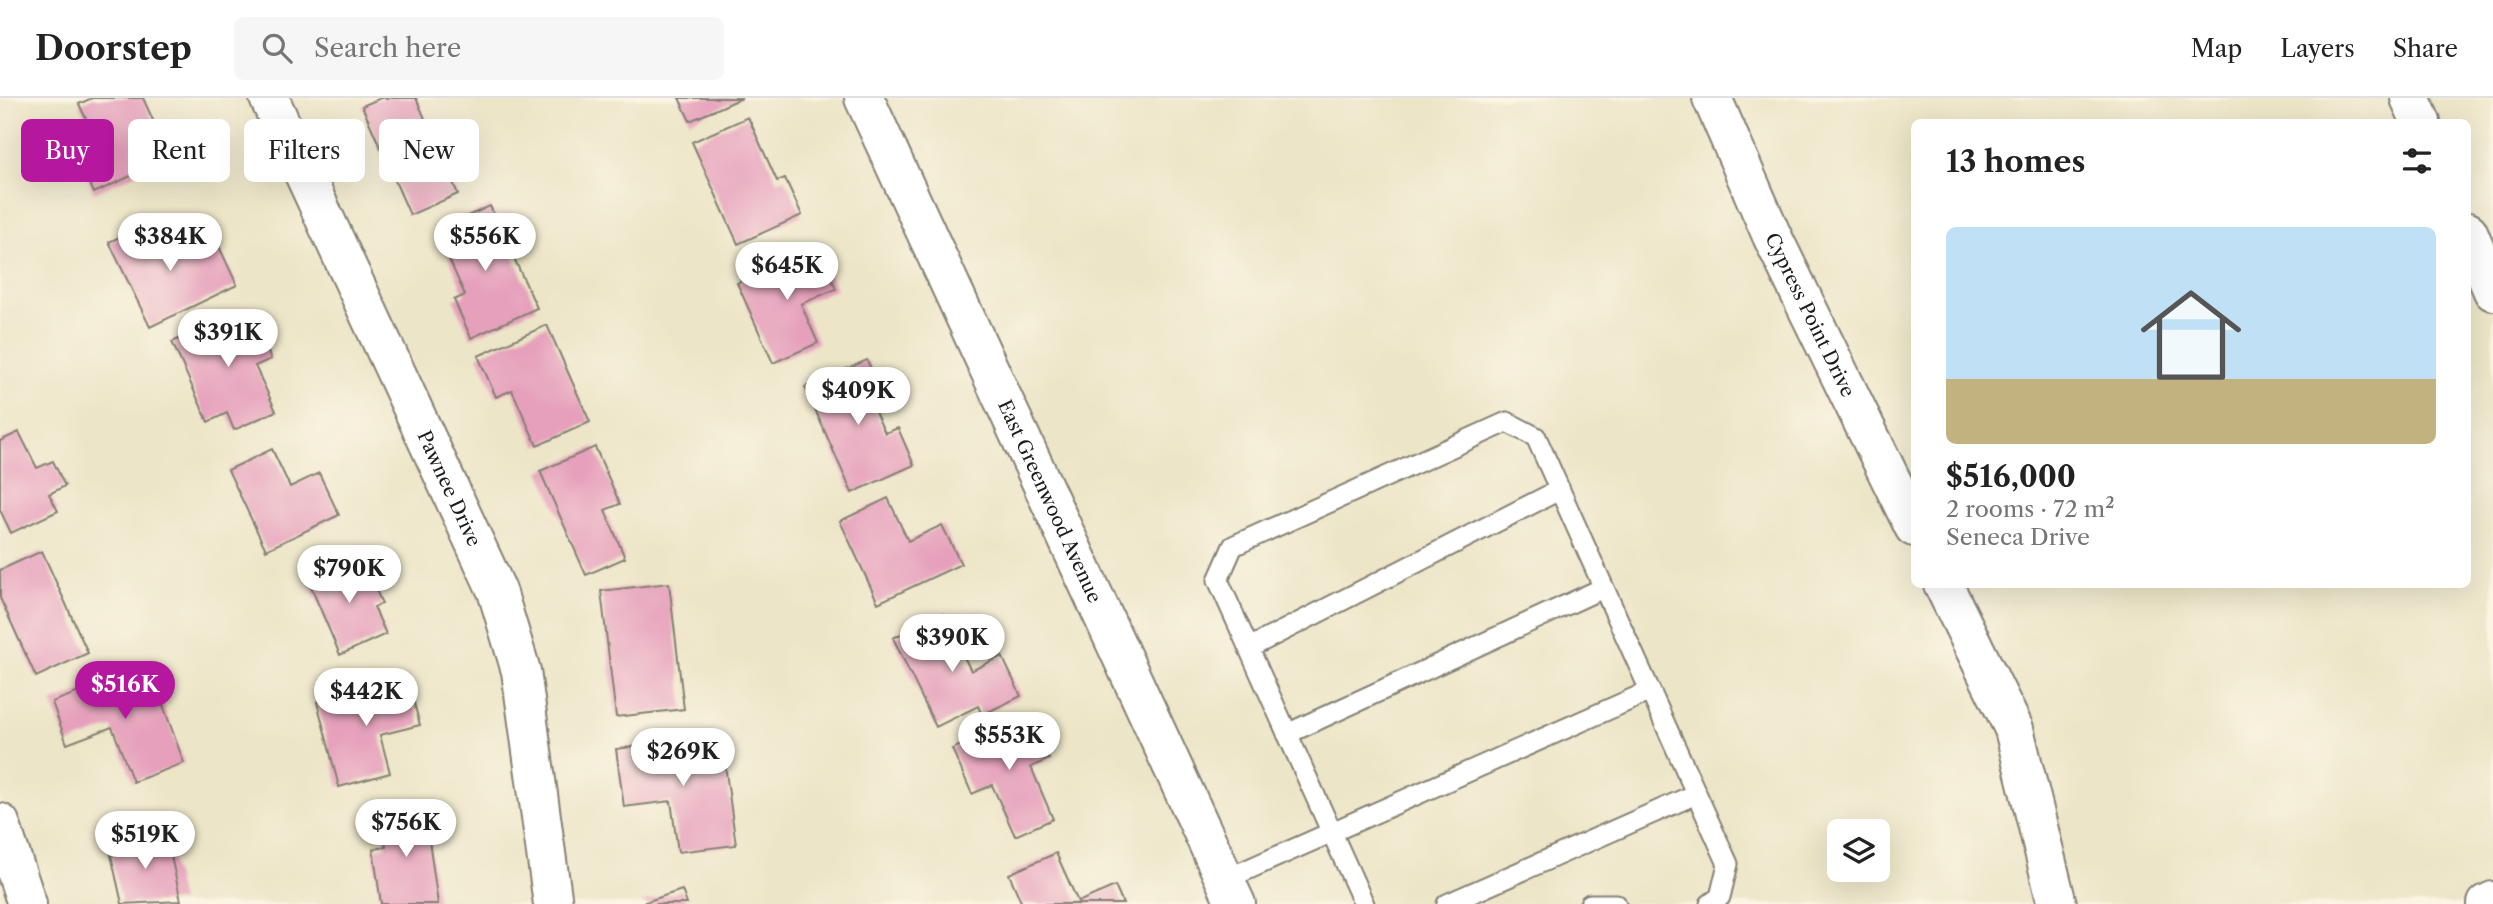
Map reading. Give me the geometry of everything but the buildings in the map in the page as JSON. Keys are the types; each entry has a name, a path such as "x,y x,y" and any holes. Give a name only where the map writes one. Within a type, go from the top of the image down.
{"street":[{"name":"Pawnee Drive","path":"269,98 497,592 521,671 553,904"},
{"name":"East Greenwood Avenue","path":"863,98 1230,892"},
{"name":"Cypress Point Drive","path":"1712,98 1772,236 1911,521"},
{"path":"2410,98 2420,119"},
{"path":"2471,239 2493,291"},
{"path":"1945,588 2014,729 2057,904"},
{"path":"0,823 27,904"},
{"path":"2487,904 2493,901"}],"lane":[{"path":"1364,904 1219,580 1233,546 1507,422 1536,437 1728,864 1720,897 1710,904"},
{"path":"1249,648 1559,489"},
{"path":"1287,734 1604,588"},
{"path":"1230,892 1331,834 1650,691"},
{"path":"1447,904 1696,794"},
{"path":"1590,904 1616,904"}]}
